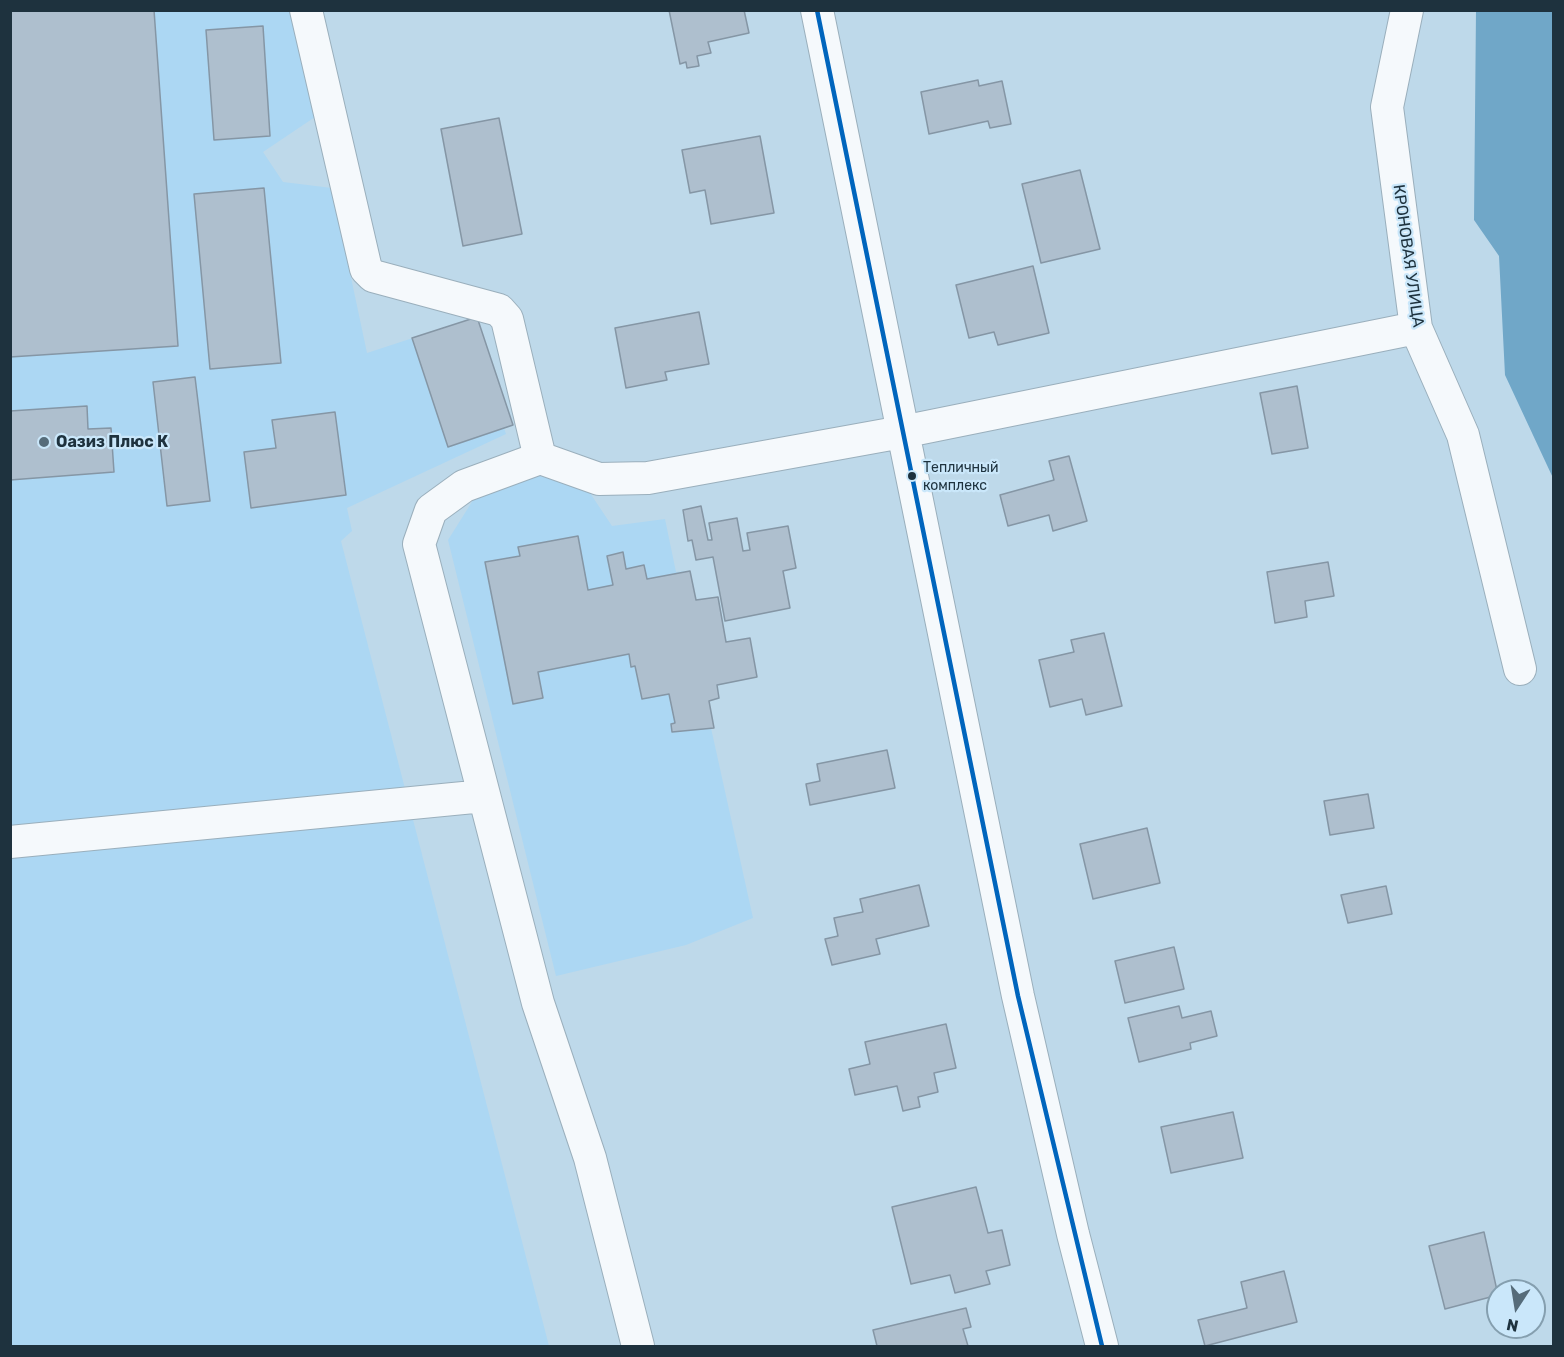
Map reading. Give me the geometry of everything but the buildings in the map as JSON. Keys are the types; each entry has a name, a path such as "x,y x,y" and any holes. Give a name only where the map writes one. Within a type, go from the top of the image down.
{"street":[{"path":"306,10 366,269 373,276 500,310 507,319 540,458"},
{"path":"817,10 1018,996 1073,1234 1102,1347"},
{"name":"КРОНОВАЯ УЛИЦА","path":"1407,10 1387,107 1416,328 1463,435 1520,669"},
{"path":"639,1347 590,1158 538,1003 419,544 431,510 464,486 540,458 599,479 648,478 902,432 1416,328"},
{"path":"10,842 484,796"}],"shaded area":[{"path":"10,11 291,11 315,117 263,152 283,182 332,188 367,353 477,317 513,425 504,428 506,434 347,508 352,531 341,541 549,1346 11,1346"},
{"path":"1476,11 1553,11 1553,478 1505,375 1499,256 1474,220"},
{"path":"539,476 586,487 612,526 665,519 676,572 690,571 696,600 718,597 726,642 750,638 757,677 717,685 719,698 709,701 714,728 711,728 753,918 686,945 556,976 448,540 475,497"}],"transit line":[{"path":"817,10 1018,996 1102,1346"}],"place":[{"name":"Оазиз Плюс К","path":"44,442"},
{"name":"Тепличный комплекс","path":"912,476"}]}
